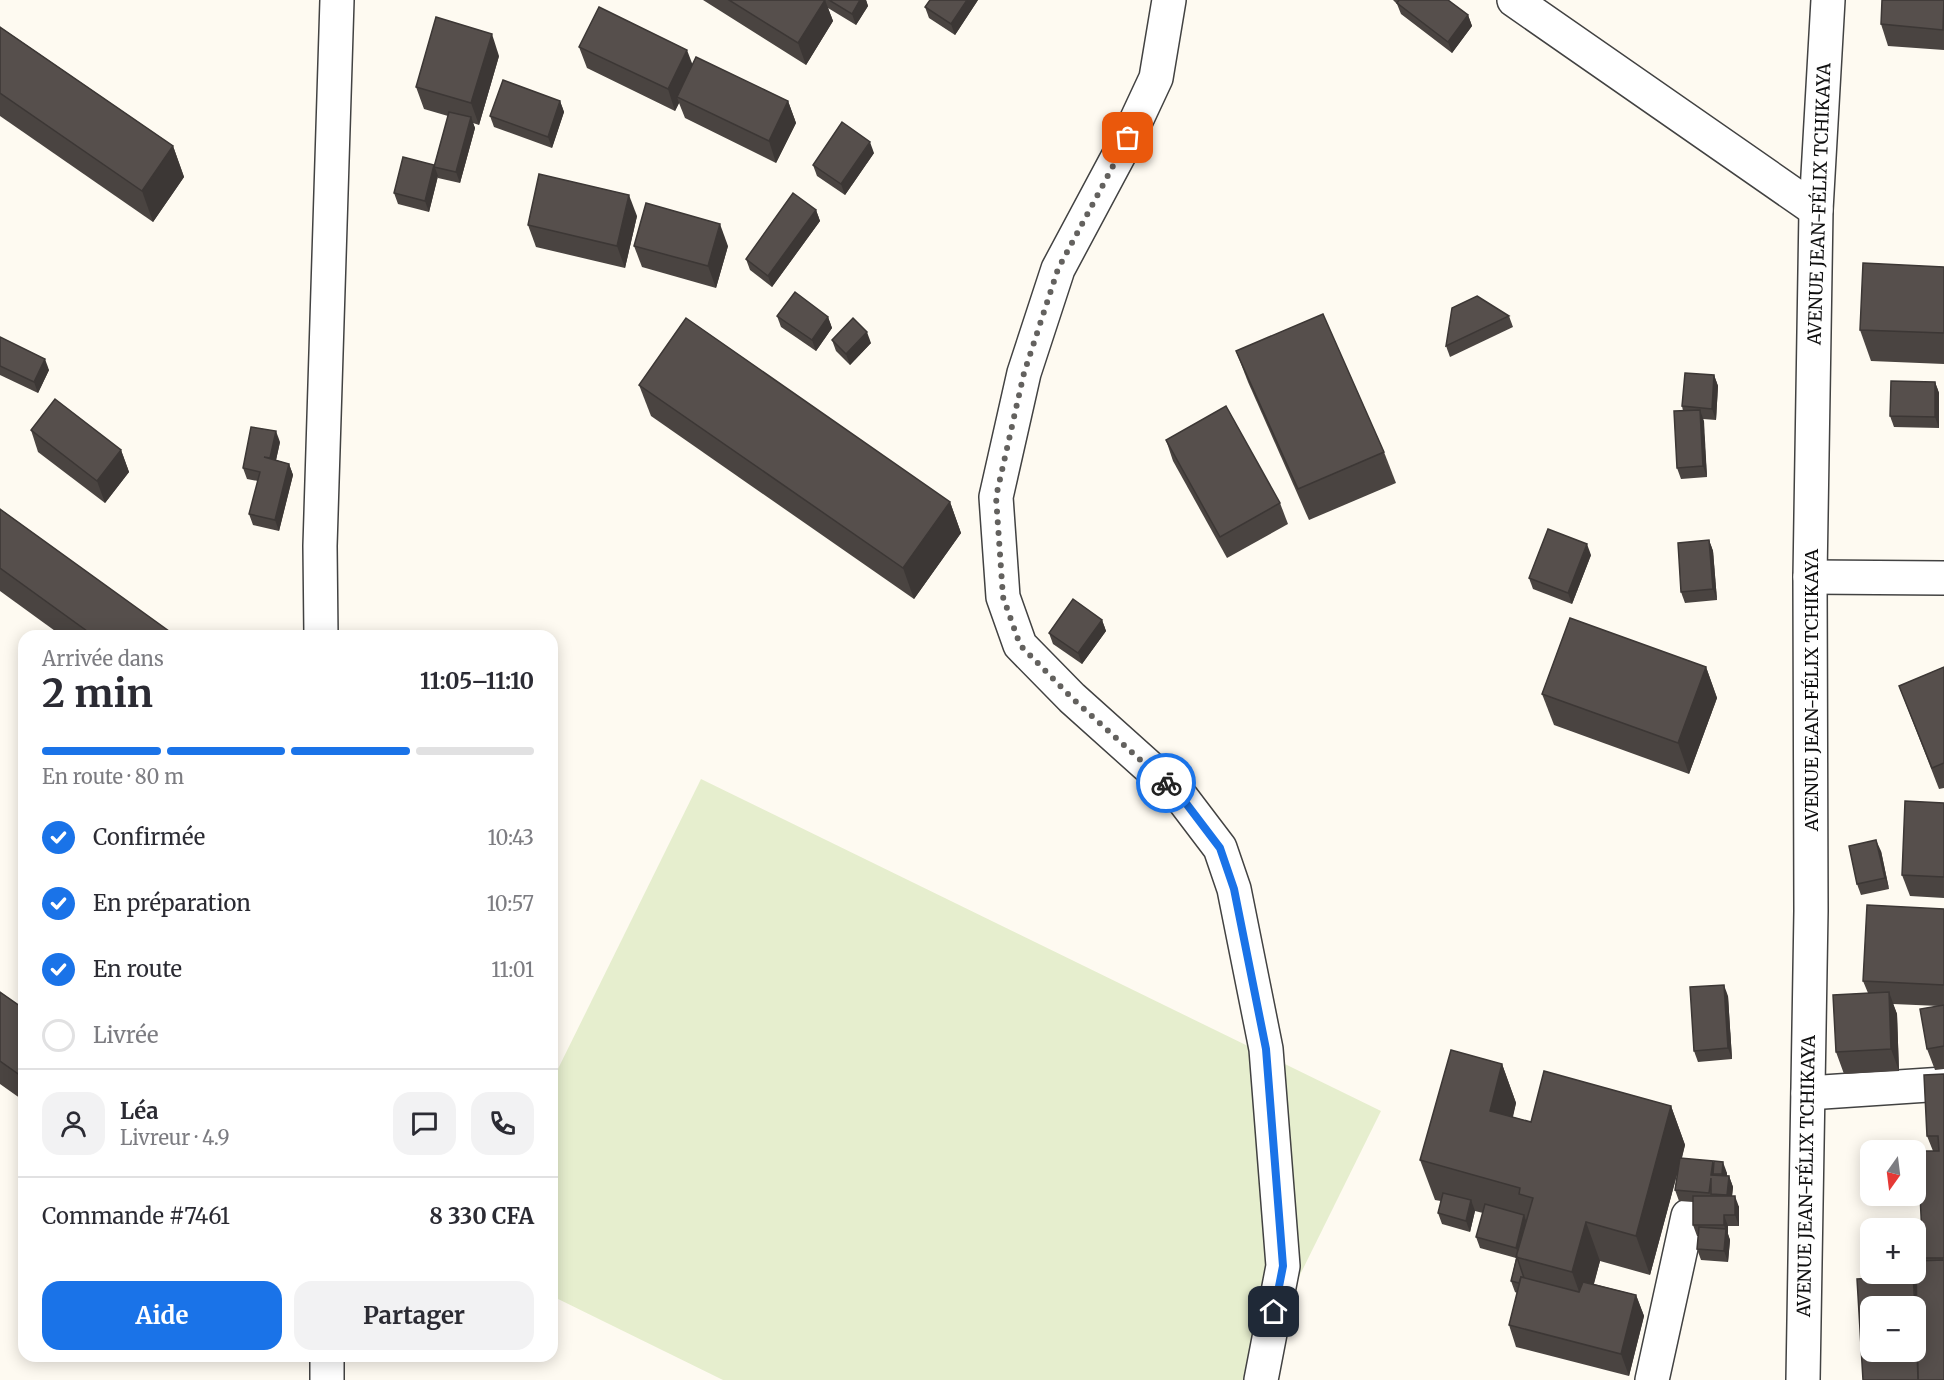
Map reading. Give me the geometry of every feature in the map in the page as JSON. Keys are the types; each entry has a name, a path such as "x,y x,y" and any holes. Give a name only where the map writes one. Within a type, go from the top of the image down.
{"street":[{"path":"321,630 320,546 337,0"},
{"path":"1169,0 1156,78 1128,138 1058,269 1024,373 996,497 1003,597 1020,645 1072,698 1179,794 1220,848 1234,889 1266,1049 1283,1266 1261,1380"},
{"path":"1514,0 1816,210"},
{"name":"AVENUE JEAN-FÉLIX TCHIKAYA","path":"1803,1380 1811,911 1810,577 1816,210 1828,0"},
{"path":"1810,577 1944,578"},
{"path":"1808,1093 1944,1084"},
{"path":"1652,1380 1688,1216"},
{"path":"327,1362 327,1380"}],"green space":[{"path":"701,779 1381,1111 1248,1380 723,1380 558,1299 558,1069"}],"building":[{"path":"729,0 825,0 798,43"},
{"path":"829,0 860,0 852,14"},
{"path":"930,0 967,0 951,24 925,7"},
{"path":"1399,0 1448,0 1468,15 1448,42 1397,3"},
{"path":"1882,0 1944,0 1943,30 1881,24"},
{"path":"599,7 687,50 668,89 579,47"},
{"path":"436,17 492,34 471,103 416,87"},
{"path":"0,27 173,146 142,191 0,93"},
{"path":"696,57 788,101 769,141 677,97"},
{"path":"503,80 560,101 548,137 490,116"},
{"path":"449,112 471,117 456,172 434,167"},
{"path":"842,122 870,142 841,184 813,165"},
{"path":"403,157 434,165 425,201 394,193"},
{"path":"539,174 629,195 617,246 528,225"},
{"path":"793,193 816,210 768,276 746,259"},
{"path":"646,203 720,224 708,266 634,246"},
{"path":"1863,263 1944,267 1944,333 1860,330"},
{"path":"795,292 828,317 812,340 777,316"},
{"path":"1477,296 1509,316 1446,346 1452,308"},
{"path":"1323,314 1384,452 1298,489 1236,351"},
{"path":"686,318 950,502 903,568 639,385"},
{"path":"853,318 867,332 846,354 832,340"},
{"path":"0,337 45,359 34,382 0,366"},
{"path":"1685,373 1714,375 1712,409 1682,406"},
{"path":"1891,381 1935,382 1935,417 1890,416"},
{"path":"55,399 121,450 97,481 31,430"},
{"path":"1226,406 1280,503 1220,537 1166,440"},
{"path":"1700,410 1703,466 1677,468 1674,411"},
{"path":"251,427 276,431 270,458 264,457 289,464 275,520 249,514 260,472 243,468"},
{"path":"0,509 167,630 86,630 0,568"},
{"path":"1548,529 1587,544 1568,593 1529,578"},
{"path":"1709,540 1713,589 1681,592 1678,543"},
{"path":"1073,599 1102,620 1078,653 1049,633"},
{"path":"1570,618 1706,667 1678,743 1542,694"},
{"path":"1944,667 1944,763 1932,768 1899,686"},
{"path":"1905,801 1944,803 1944,877 1902,875"},
{"path":"1876,840 1885,878 1857,884 1849,846"},
{"path":"1867,905 1944,909 1944,985 1863,981"},
{"path":"1724,985 1728,1048 1694,1051 1690,987"},
{"path":"0,992 18,1005 18,1074 0,1061"},
{"path":"1889,992 1891,1049 1836,1052 1833,995"},
{"path":"1944,1005 1944,1046 1927,1049 1920,1009"},
{"path":"1451,1050 1502,1064 1490,1111 1531,1122 1544,1071 1671,1106 1636,1236 1586,1222 1572,1272 1516,1257 1533,1198 1519,1194 1520,1188 1420,1160"},
{"path":"1944,1074 1944,1258 1926,1258 1926,1218 1921,1218 1921,1206 1926,1206 1926,1151 1939,1151 1938,1136 1927,1136 1924,1075"},
{"path":"1680,1158 1713,1161 1711,1175 1729,1176 1727,1195 1711,1194 1711,1178 1709,1193 1675,1190"},
{"path":"1714,1161 1723,1162 1722,1174 1713,1174"},
{"path":"1443,1193 1471,1200 1466,1221 1438,1213"},
{"path":"1693,1196 1735,1196 1735,1215 1724,1215 1724,1225 1693,1225"},
{"path":"1485,1204 1524,1215 1516,1248 1476,1237"},
{"path":"1699,1227 1726,1229 1724,1251 1697,1249"},
{"path":"1517,1257 1524,1278 1521,1277 1519,1283 1511,1281"},
{"path":"1944,1260 1944,1380 1918,1380 1918,1362 1926,1362 1926,1296 1917,1296 1916,1284 1926,1284 1926,1261"},
{"path":"1521,1277 1579,1292 1583,1282 1636,1295 1621,1354 1509,1325"},
{"path":"1857,1279 1860,1279 1860,1284 1914,1284 1914,1296 1860,1296 1860,1330"},
{"path":"1862,1362 1917,1362 1918,1380 1863,1380"}],"way so far":[{"path":"1128,138 1058,269 1024,373 996,497 1003,597 1020,645 1072,698 1166,783"}],"route":[{"path":"1166,783 1179,794 1220,848 1234,889 1266,1049 1283,1266 1274,1312"}]}
